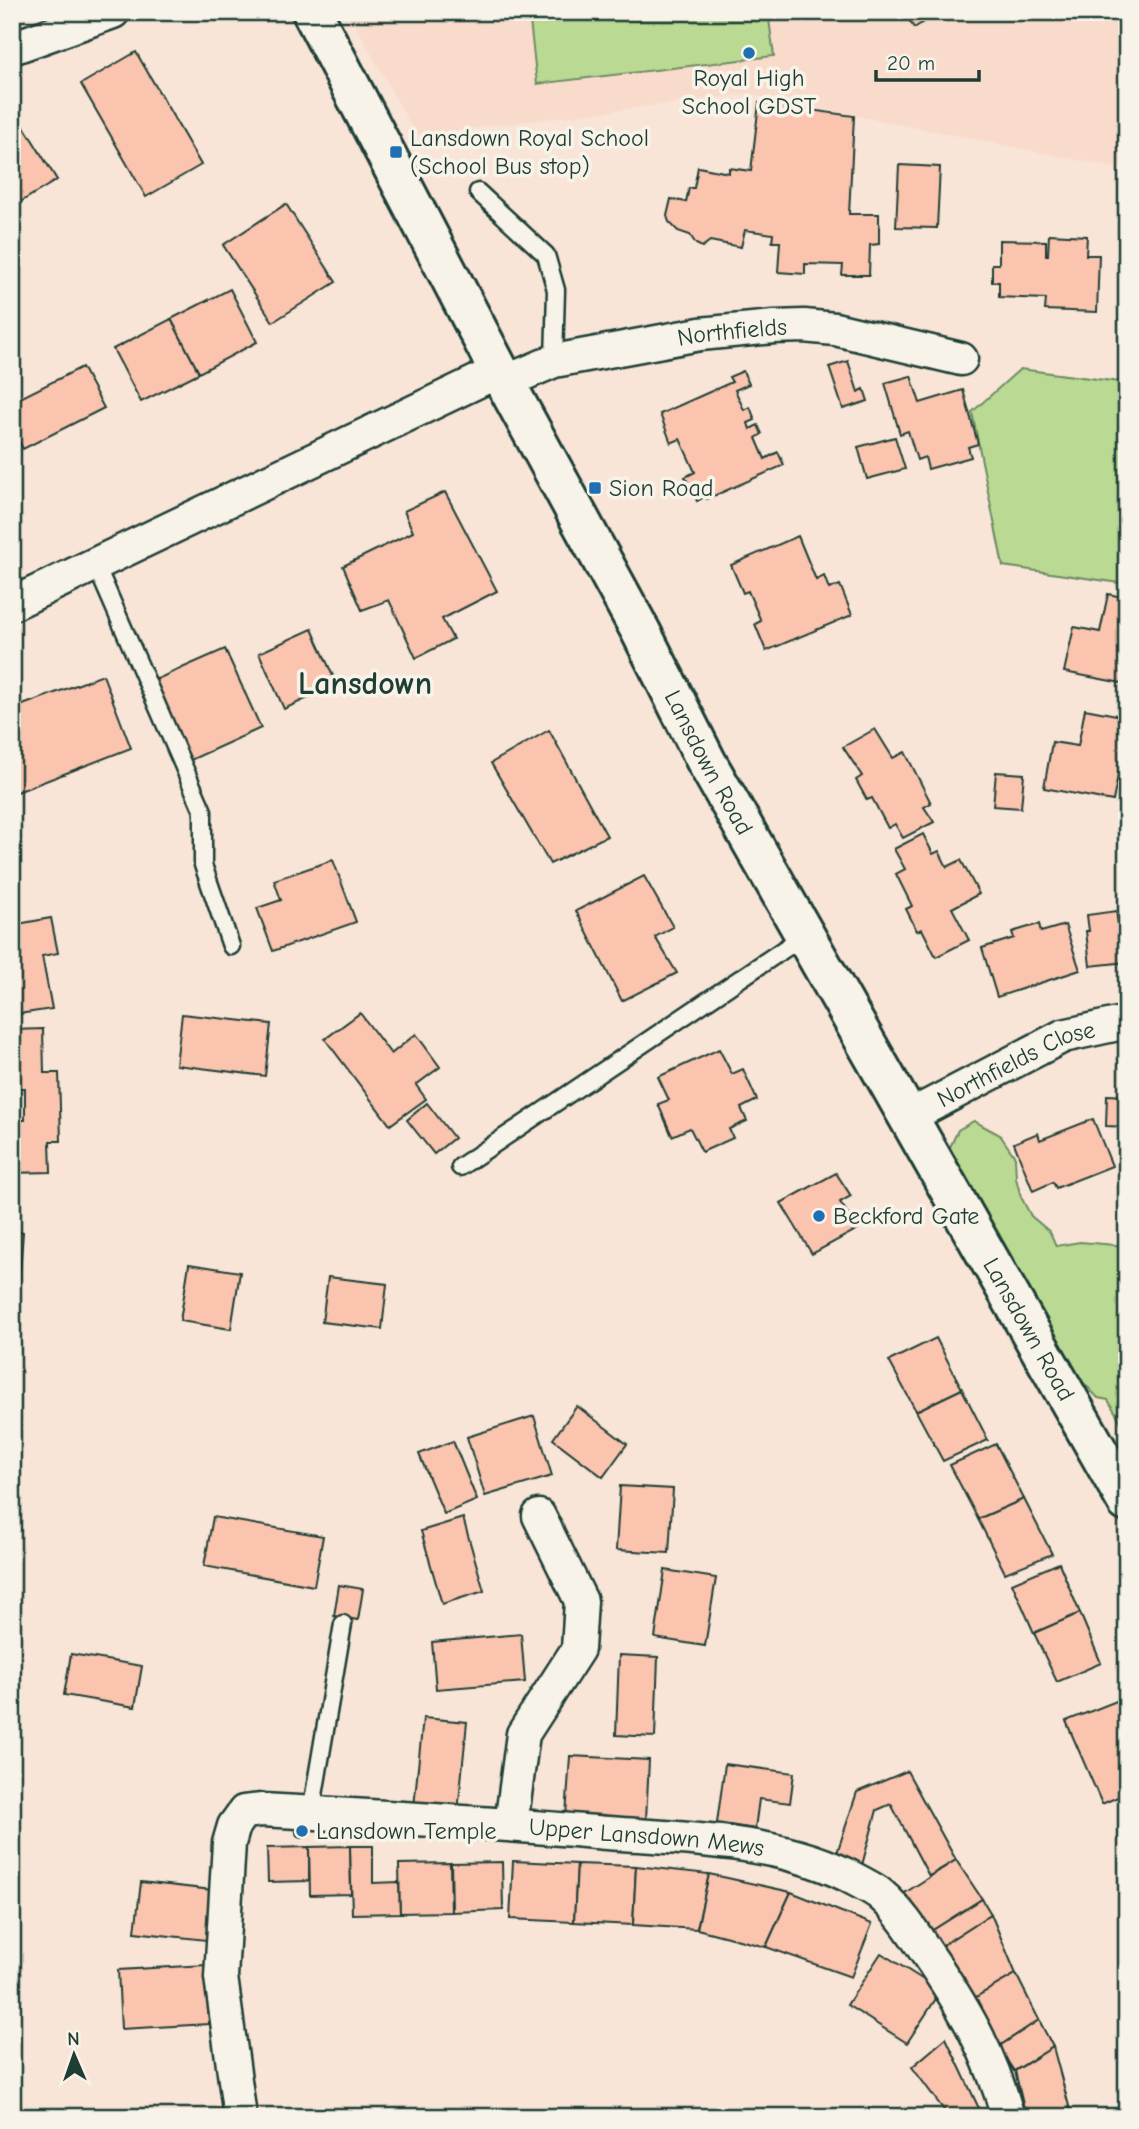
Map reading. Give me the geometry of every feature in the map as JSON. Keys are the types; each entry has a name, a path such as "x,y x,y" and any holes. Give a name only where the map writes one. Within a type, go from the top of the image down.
{"street":[{"path":"12,48 113,12"},
{"name":"Lansdown Road","path":"312,12 502,376 641,632 707,763 1127,1503"},
{"name":"Northfields","path":"502,376 554,361 699,334 804,326 857,333 961,359"},
{"path":"12,604 95,563 502,376"},
{"name":"Northfields Close","path":"908,1117 1063,1035 1127,1022"},
{"path":"511,1825 523,1734 578,1649 581,1601 539,1516"},
{"name":"Upper Lansdown Mews","path":"240,2117 221,1977 229,1843 234,1826 244,1812 262,1810 511,1825 723,1843 812,1860 844,1873 880,1893 905,1921 946,1981 979,2035 1008,2117"}],"lane":[{"path":"478,192 546,255 556,290 554,361"},
{"path":"95,563 203,811 203,865 231,946"},
{"path":"460,1167 805,936"},
{"path":"311,1813 343,1624"}],"shaded area":[{"name":"Royal High School GDST","path":"348,12 1127,12 1127,170 748,94 416,135"}],"green space":[{"path":"529,12 768,12 774,56 537,84"},
{"path":"1020,369 1127,383 1127,584 1003,566 972,412"},
{"path":"974,1121 1000,1135 1015,1157 1016,1178 1021,1197 1031,1216 1050,1232 1056,1246 1080,1242 1127,1246 1127,1432 1108,1400 1098,1398 1047,1344 944,1160 958,1130"}],"building":[{"path":"904,12 940,12 914,28"},
{"path":"136,52 201,165 146,197 81,84"},
{"path":"759,103 854,116 849,214 879,214 879,244 870,245 869,275 842,275 843,265 805,264 805,274 778,272 780,242 772,242 773,234 745,230 741,247 710,241 702,247 696,244 690,235 678,231 669,222 667,216 671,199 686,202 689,188 694,188 698,167 729,173 729,168 751,171"},
{"path":"17,115 57,180 12,207 12,118"},
{"path":"899,165 940,167 937,228 896,227"},
{"path":"286,204 336,282 273,322 223,245"},
{"path":"1049,234 1087,236 1086,255 1099,255 1097,312 1045,310 1046,299 999,297 999,282 992,282 992,264 999,264 999,240 1046,241 1048,255"},
{"path":"230,289 257,342 199,373 171,319"},
{"path":"171,319 199,373 141,402 113,349"},
{"path":"848,361 858,392 864,389 868,401 843,409 829,367"},
{"path":"82,367 104,408 23,449 12,428 12,402"},
{"path":"743,371 749,384 735,390 744,410 750,407 755,420 748,423 750,429 758,425 762,434 756,438 765,459 778,452 784,465 697,501 685,477 695,472 680,439 671,443 660,414 732,382 729,377"},
{"path":"911,376 920,403 963,390 978,444 968,447 971,457 928,469 925,457 917,460 908,431 900,434 885,383"},
{"path":"895,437 905,469 867,479 858,447"},
{"path":"445,492 497,591 442,619 453,639 416,658 389,600 362,610 343,566 413,532 404,511"},
{"path":"798,536 816,580 824,576 829,589 840,585 852,615 766,651 755,624 761,621 748,591 743,593 731,565"},
{"path":"1108,594 1127,598 1127,684 1064,672 1074,627 1100,632"},
{"path":"312,629 337,685 284,709 259,653"},
{"path":"225,649 261,728 184,763 148,683"},
{"path":"103,675 131,748 12,794 12,709"},
{"path":"1085,709 1127,717 1127,730 1113,801 1044,788 1052,742 1078,746"},
{"path":"875,729 893,758 905,752 931,803 924,807 934,822 903,838 895,824 888,828 872,798 867,800 856,780 862,776 843,747"},
{"path":"549,730 607,836 550,864 491,763"},
{"path":"996,772 1024,774 1021,808 993,806"},
{"path":"923,834 933,854 939,851 947,867 961,860 979,894 952,908 969,940 936,957 922,929 917,931 906,909 912,906 896,874 905,869 894,849"},
{"path":"333,860 356,922 273,951 257,908 281,900 274,880"},
{"path":"644,876 673,927 655,937 677,973 622,1001 576,911"},
{"path":"1116,911 1118,923 1127,922 1127,962 1090,966 1087,915"},
{"path":"51,918 58,953 42,956 52,1009 12,1015 12,925"},
{"path":"1039,924 1041,932 1065,925 1080,970 997,997 982,948 1014,938 1012,932"},
{"path":"360,1013 391,1054 416,1034 440,1067 416,1085 426,1099 390,1125 325,1039"},
{"path":"182,1014 271,1024 265,1076 176,1065"},
{"path":"43,1029 44,1073 59,1073 61,1141 50,1141 51,1172 12,1173 12,1120 25,1120 25,1088 12,1088 12,1030"},
{"path":"719,1049 732,1074 743,1069 757,1100 741,1108 747,1121 729,1129 733,1138 702,1152 690,1128 672,1136 658,1104 669,1100 658,1077"},
{"path":"1107,1095 1127,1096 1127,1127 1106,1126"},
{"path":"427,1103 454,1138 434,1154 407,1120"},
{"path":"1093,1119 1112,1166 1056,1188 1053,1182 1033,1191 1014,1143 1038,1133 1040,1140"},
{"name":"Beckford Gate","path":"836,1173 851,1196 840,1202 858,1229 812,1254 781,1203"},
{"path":"12,1232 23,1232 18,1298 12,1298"},
{"path":"189,1264 240,1272 231,1329 180,1321"},
{"path":"328,1277 387,1284 382,1329 322,1322"},
{"path":"936,1338 962,1389 916,1411 889,1361"},
{"path":"962,1389 988,1440 943,1461 916,1411"},
{"path":"577,1406 627,1444 603,1477 553,1439"},
{"path":"534,1416 552,1476 485,1496 467,1437"},
{"path":"453,1441 477,1500 444,1514 419,1454"},
{"path":"996,1444 1024,1499 978,1519 950,1465"},
{"path":"620,1486 673,1489 669,1553 616,1550"},
{"path":"1024,1499 1052,1554 1005,1573 978,1519"},
{"path":"213,1517 323,1536 314,1586 204,1566"},
{"path":"463,1518 484,1591 442,1604 421,1531"},
{"path":"1059,1563 1080,1613 1034,1633 1012,1583"},
{"path":"665,1570 716,1578 705,1646 655,1638"},
{"path":"339,1585 363,1589 358,1620 334,1616"},
{"path":"1080,1613 1101,1663 1057,1682 1034,1633"},
{"path":"521,1634 525,1682 436,1689 432,1642"},
{"path":"71,1654 142,1666 135,1707 64,1695"},
{"path":"619,1655 658,1657 655,1737 616,1735"},
{"path":"1124,1698 1127,1704 1127,1793 1102,1804 1066,1721"},
{"path":"423,1718 467,1722 458,1812 414,1807"},
{"path":"570,1756 649,1760 646,1820 566,1816"},
{"path":"725,1764 794,1773 790,1803 759,1799 755,1829 717,1823"},
{"path":"907,1771 956,1860 929,1876 891,1804 877,1810 862,1865 835,1859 857,1792"},
{"name":"Lansdown Temple","path":"302,1826 308,1832 302,1838 296,1832"},
{"path":"350,1846 351,1894 310,1895 309,1847"},
{"path":"350,1846 373,1846 373,1883 399,1882 400,1913 352,1914"},
{"path":"309,1847 309,1881 268,1882 267,1848"},
{"path":"956,1860 982,1899 925,1935 900,1896"},
{"path":"513,1861 577,1864 574,1922 510,1919"},
{"path":"502,1862 503,1910 452,1912 451,1863"},
{"path":"450,1863 451,1912 400,1913 399,1864"},
{"path":"577,1864 636,1866 633,1925 574,1922"},
{"path":"636,1866 709,1874 697,1929 633,1925"},
{"path":"709,1874 791,1892 766,1947 697,1929"},
{"path":"141,1882 212,1890 206,1940 135,1932"},
{"path":"791,1892 872,1924 851,1977 766,1947"},
{"path":"982,1899 991,1914 935,1950 925,1935"},
{"path":"991,1914 1016,1974 969,2001 935,1950"},
{"path":"881,1953 941,1991 907,2043 847,2005"},
{"path":"206,1965 209,2024 121,2029 118,1970"},
{"path":"1016,1974 1039,2020 998,2047 969,2001"},
{"path":"1039,2020 1053,2047 1014,2071 998,2047"},
{"path":"946,2038 983,2117 949,2117 912,2067"},
{"path":"1053,2047 1072,2117 1026,2117 1015,2071"}],"place":[{"name":"Royal High School GDST","path":"749,53"},
{"name":"Lansdown Royal School (School Bus stop)","path":"396,152"},
{"name":"Sion Road","path":"595,488"},
{"name":"Beckford Gate","path":"819,1216"},
{"name":"Lansdown Temple","path":"302,1831"}],"district":[{"name":"Lansdown","path":"365,683"}]}
